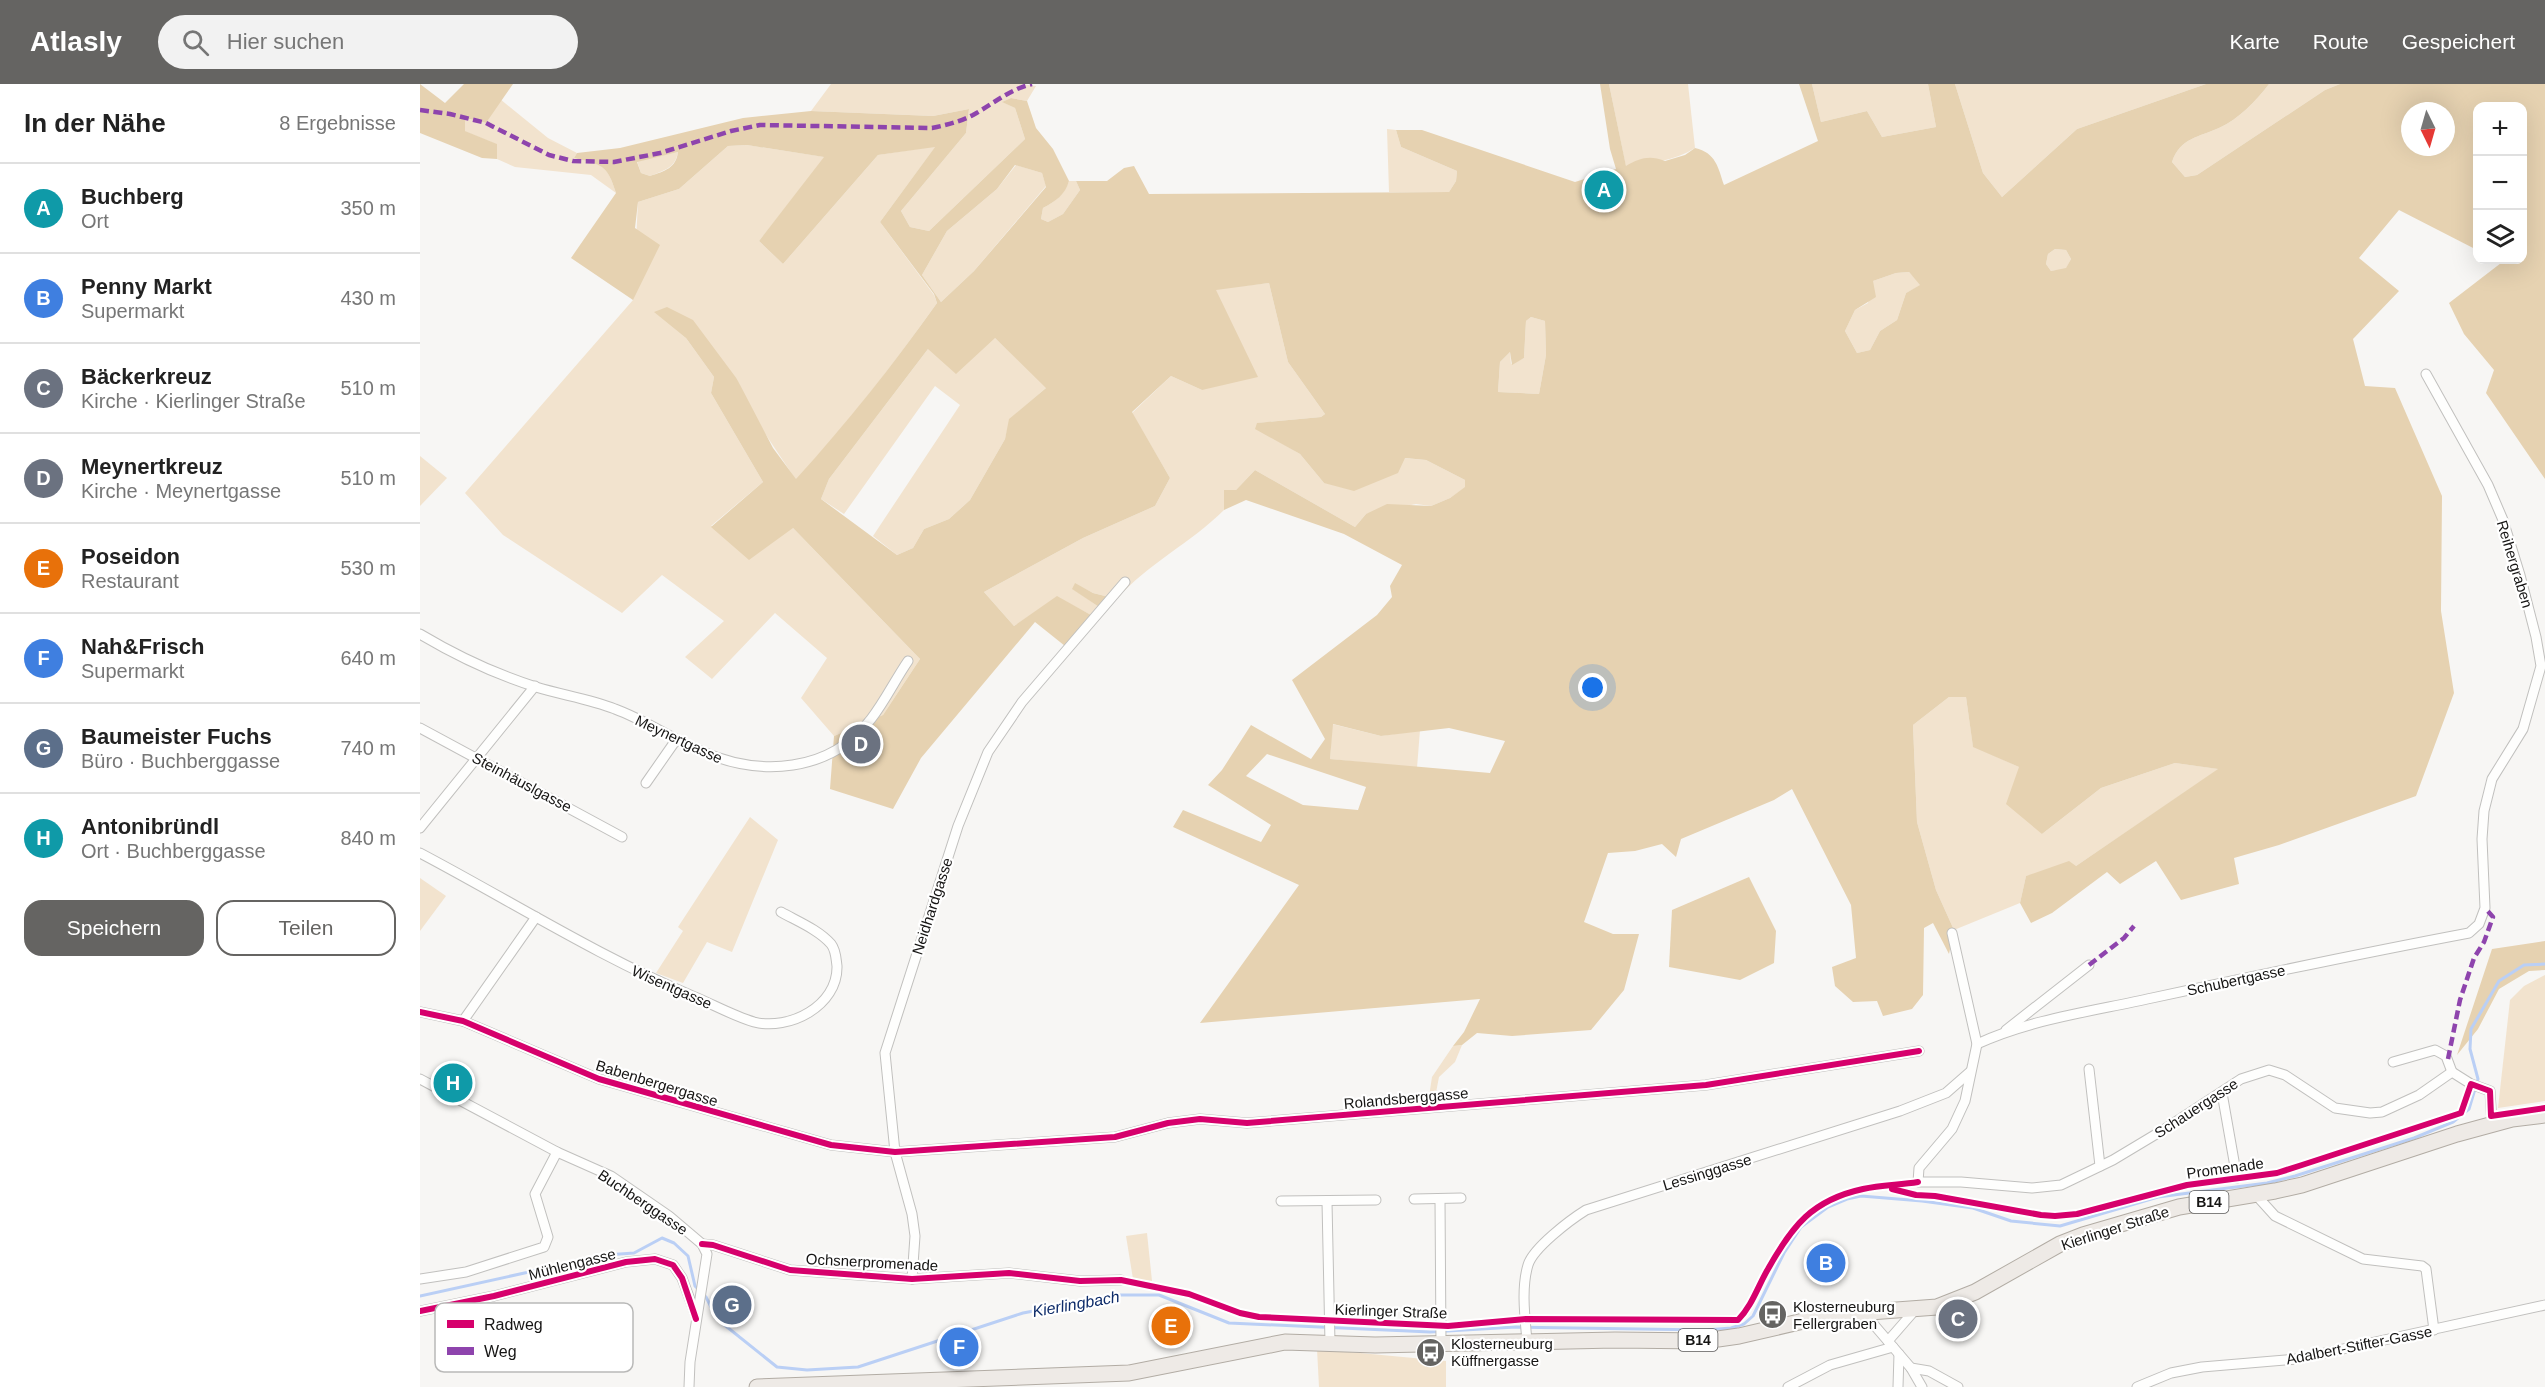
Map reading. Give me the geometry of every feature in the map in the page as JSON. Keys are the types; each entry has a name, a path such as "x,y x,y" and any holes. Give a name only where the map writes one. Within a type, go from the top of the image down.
{"main road":[{"name":"Kierlinger Straße","path":"757,1387 952,1383 1129,1373 1285,1342 1330,1340 1375,1345 1441,1342 1527,1333 1704,1341 1739,1336 1808,1319 1863,1312 1937,1307 1975,1292 2060,1244 2083,1235 2179,1207 2302,1185 2492,1124 2545,1114"}],"street":[{"name":"Reihergraben","path":"2426,374 2488,485 2503,520 2520,575 2541,666 2523,729 2492,779 2484,811 2484,908 2479,924 2469,933"},
{"name":"Neidhardgasse","path":"912,1279 915,1236 912,1214 895,1152 885,1053 962,816 988,752 1022,702 1125,582"},
{"name":"Meynertgasse","path":"420,634 471,663 535,686 616,709 676,740 729,762 768,767 811,762 830,755 870,720 908,661"},
{"path":"420,828 535,686"},
{"name":"Steinhäuslgasse","path":"420,728 622,837"},
{"path":"646,783 676,740"},
{"name":"Wisentgasse","path":"420,853 509,900 643,976 753,1022 774,1024 792,1021 821,1002 832,986 837,970 836,955 830,944 819,934 781,912"},
{"path":"463,1021 536,917"},
{"path":"1952,933 1977,1044 1970,1072"},
{"name":"Schubertgasse","path":"1977,1044 2004,1031 2309,964 2469,933"},
{"name":"Schubertgasse","path":"2004,1031 2075,973 2089,965"},
{"name":"Babenbergergasse","path":"420,1012 463,1021 598,1079 831,1145 895,1152"},
{"path":"2393,1062 2435,1050 2446,1056 2452,1072 2471,1084 2490,1091 2492,1124"},
{"name":"Rolandsberggasse","path":"895,1152 1115,1137 1168,1123 1200,1119 1247,1123 1706,1085 1919,1051"},
{"path":"2089,1069 2100,1166"},
{"name":"Schauergasse","path":"1970,1072 1965,1101 1952,1129 1919,1168 1918,1182 2048,1187 2072,1181 2163,1130 2251,1074 2272,1070 2285,1075 2335,1108 2377,1113 2419,1095 2452,1072"},
{"name":"Lessinggasse","path":"1527,1333 1525,1296 1528,1265 1534,1254 1586,1210 1900,1111 1946,1093 1970,1072"},
{"name":"Buchberggasse","path":"420,1079 557,1152 611,1176 669,1216 702,1244 707,1254 690,1362 689,1387"},
{"path":"2222,1093 2236,1178"},
{"name":"Mühlengasse","path":"420,1280 466,1272 544,1247 548,1243 548,1237 536,1194 557,1152"},
{"path":"2256,1195 2275,1216 2363,1259 2422,1266 2426,1269 2434,1330"},
{"path":"1440,1198 1441,1342"},
{"path":"1414,1199 1461,1198"},
{"path":"1281,1201 1376,1200"},
{"path":"1327,1202 1330,1340"},
{"name":"Ochsnerpromenade","path":"702,1244 713,1245 790,1270 912,1279 1009,1273 1080,1281 1120,1280"},
{"name":"Mühlengasse","path":"459,1303 626,1262 655,1259 673,1265 682,1278 696,1319"},
{"name":"Adalbert-Stifter-Gasse","path":"2137,1387 2171,1372 2297,1359 2545,1305"},
{"name":"Mühlengasse","path":"420,1311 435,1308"},
{"path":"1898,1387 1894,1347 1915,1310"},
{"path":"1863,1312 1911,1368 1922,1387"},
{"path":"1788,1387 1830,1365 1894,1347"},
{"path":"1911,1368 1929,1371 1958,1387"}],"shaded area":[{"path":"420,84 445,103 464,84 513,84 486,123 465,118 465,131 497,144 497,159 482,158 420,133"},
{"path":"831,84 1021,84 1036,86 1027,101 1011,98 1003,102 1015,108 1025,139 929,231 910,227 901,211 966,133 969,109 933,116 811,111"},
{"path":"1600,84 1609,84 1626,166 1645,158 1665,161 1685,155 1695,148 1712,157 1724,185 1818,141 1799,84 1812,84 1821,122 1867,111 1882,137 1936,127 1928,84 1955,84 1983,173 2002,197 2077,129 2206,84 2269,84 2240,115 2219,128 2191,139 2180,148 2172,162 2185,177 2197,175 2325,90 2340,84 2545,84 2545,479 2486,393 2494,370 2464,334 2449,303 2500,264 2527,264 2527,102 2473,102 2473,248 2399,210 2359,258 2399,291 2353,339 2365,386 2395,388 2442,496 2441,611 2454,693 2416,796 2279,845 2234,858 2239,884 2181,900 2156,861 2120,884 2107,872 2052,913 2031,923 2020,903 2026,876 2069,861 2076,866 2218,769 2175,763 2101,788 2042,834 2006,804 2019,767 1973,747 1966,697 1949,697 1913,725 1917,822 1936,890 1954,930 1949,954 1933,923 1924,928 1923,995 1912,1009 1883,1016 1877,1001 1853,1002 1835,986 1832,967 1856,958 1851,905 1792,789 1774,800 1681,839 1676,857 1662,844 1635,851 1608,853 1584,922 1613,934 1639,934 1624,990 1591,1030 1512,1036 1477,1033 1462,1045 1453,1046 1464,1032 1480,999 1200,1023 1299,885 1173,827 1183,810 1261,842 1271,825 1208,785 1222,770 1251,725 1311,759 1325,739 1292,680 1377,615 1392,597 1390,586 1402,565 1344,534 1246,500 1224,510 1224,490 1236,490 1255,470 1355,527 1366,514 1387,504 1431,506 1450,498 1465,487 1465,480 1426,460 1405,458 1398,473 1354,491 1324,483 1300,454 1255,429 1257,423 1321,417 1325,414 1288,362 1269,283 1216,290 1258,377 1202,390 1171,376 1132,412 1170,478 1155,506 1083,538 984,592 1014,626 1057,596 1091,615 1099,607 1072,589 1075,583 1093,593 1117,599 1065,646 1035,622 921,758 893,809 830,789 834,736 883,715 920,659 793,528 749,560 711,527 763,482 711,393 714,377 686,338 654,312 667,307 693,320 737,379 773,448 796,479 869,393 937,303 934,294 880,222 935,147 878,155 783,264 759,241 824,157 747,145 728,146 679,189 638,202 635,228 660,245 633,300 571,258 616,193 606,171 602,167 574,158 577,153 620,148 743,118 811,111 933,116 969,109 966,133 901,211 910,227 929,231 1025,139 1015,108 1002,102 1011,98 1027,101 1036,128 1053,149 1069,181 1059,197 1043,208 1041,219 1048,222 1063,214 1080,190 1076,181 1107,181 1124,168 1134,166 1149,194 1449,192 1456,181 1457,171 1401,147 1396,130 1422,130 1575,182 1616,169 1610,149","holes":["678,152 672,165 650,176 641,173 637,162","1015,165 1042,173 1046,187 974,271 941,302 922,275 947,231 997,189","2055,249 2066,250 2071,259 2066,268 2051,271 2046,264 2048,254","1909,272 1920,285 1906,293 1897,320 1880,331 1870,350 1857,353 1845,331 1855,310 1876,297 1873,281 1896,273","1531,317 1545,321 1546,355 1539,394 1498,392 1500,362 1510,352 1512,365 1524,358 1526,321","995,338 1046,388 1009,419 1005,439 970,500 949,519 924,529 913,548 897,555 821,499 829,479 928,349 956,374","1333,724 1381,736 1449,728 1505,741 1490,773 1330,759","1267,754 1366,787 1358,810 1303,805 1246,776"]},
{"path":"1609,84 1688,84 1695,148 1670,159 1626,167"},
{"path":"1812,84 1928,84 1936,127 1882,137 1867,111 1821,122"},
{"path":"1955,84 2206,84 2077,129 2002,197 1983,173"},
{"path":"2269,84 2340,84 2325,90 2197,175 2185,177 2172,162 2180,148 2191,139 2219,128 2240,115"},
{"path":"500,99 548,138 577,153 574,158 602,167 610,176 616,193 591,175 515,167 497,159 496,144 464,131 464,118 486,123"},
{"path":"1387,129 1396,130 1401,147 1457,171 1456,181 1449,192 1389,192"},
{"path":"747,145 825,157 759,241 783,264 878,155 936,146 880,222 934,295 937,303 869,394 796,480 758,423 737,379 654,312 686,338 714,377 711,393 763,482 711,526 793,528 920,659 883,715 834,736 801,698 827,658 775,613 712,679 685,657 724,621 662,575 622,613 503,535 465,493 633,300 638,202 679,189 728,146"},
{"path":"678,152 672,165 665,170 650,176 641,173 637,161"},
{"path":"1016,165 1042,173 1046,186 974,271 941,302 922,275 947,231 997,189"},
{"path":"1069,181 1076,181 1080,190 1063,214 1048,222 1041,219 1043,208 1059,197"},
{"path":"2055,249 2066,250 2071,259 2066,269 2051,271 2046,264 2048,254"},
{"path":"1909,272 1921,285 1906,293 1897,320 1880,331 1870,350 1857,353 1845,331 1855,310 1868,303 1873,281 1896,273"},
{"path":"1269,283 1288,362 1325,414 1321,417 1258,423 1256,428 1300,454 1324,483 1404,458 1426,460 1465,480 1466,487 1450,498 1431,506 1416,504 1366,514 1355,527 1255,470 1236,490 1224,490 1224,510 1198,533 1142,575 1117,599 1093,593 1075,584 1073,589 1099,607 1091,615 1057,597 1014,626 984,592 1083,538 1155,506 1170,478 1132,413 1171,376 1202,390 1215,289"},
{"path":"1531,317 1545,321 1546,355 1539,394 1498,392 1500,362 1510,352 1511,364 1524,358 1526,321"},
{"path":"995,338 1047,387 1010,419 1005,439 970,500 949,519 924,529 913,548 897,555 873,536 960,405 935,386 844,514 821,499 829,479 928,349"},
{"path":"420,456 447,478 420,506"},
{"path":"1949,697 1966,697 1973,746 2019,767 2042,834 2101,788 2175,763 2219,769 2076,866 2026,876 2020,903 1954,930 1936,890 1917,822 1913,725"},
{"path":"1332,724 1381,736 1420,730 1417,768 1330,759"},
{"path":"750,817 778,840 732,952 707,942 683,983 656,973 683,931 678,927"},
{"path":"1749,877 1776,931 1774,963 1740,980 1669,967 1672,910"},
{"path":"420,878 446,896 420,931"},
{"path":"2545,941 2545,970 2529,971 2499,989 2478,1029 2457,1055 2492,949"},
{"path":"2545,975 2545,1101 2498,1108 2510,1000 2524,986"},
{"path":"1462,1045 1455,1062 1439,1077 1434,1103 1428,1103 1432,1077 1453,1046"},
{"path":"1147,1233 1152,1281 1133,1279 1126,1236"},
{"path":"1317,1349 1446,1361 1446,1387 1319,1387"}],"waterway":[{"name":"Kierlingbach","path":"420,1296 606,1255 634,1253 662,1238 674,1243 688,1256 695,1286 706,1297 717,1319 777,1367 807,1370 858,1367 1023,1313 1119,1295 1159,1295 1229,1323 1430,1332 1516,1327 1706,1330 1731,1328 1744,1324 1753,1316 1784,1253 1801,1227 1828,1207 1847,1199 1861,1196 1922,1201 1973,1208 2011,1221 2060,1226 2158,1197 2267,1183 2295,1176 2414,1138 2453,1122 2469,1109 2478,1079 2470,1049 2471,1029 2499,981 2524,965 2545,964"}],"marked path":[{"path":"420,110 450,114 486,123 549,155 573,161 614,162 660,153 731,131 760,125 932,128 968,117 1009,93 1032,84"},
{"path":"2448,1059 2460,1000 2474,958 2484,942 2493,917 2485,908"},
{"path":"2089,965 2124,938 2134,926"}],"cycle path":[{"path":"420,1012 463,1021 599,1079 831,1145 895,1152 1115,1137 1168,1123 1200,1119 1247,1123 1706,1085 1919,1051"},
{"name":"Promenade","path":"1892,1189 2041,1215 2077,1214 2187,1185 2277,1173 2461,1113 2471,1084 2490,1091 2491,1116 2545,1108"},
{"path":"702,1244 713,1245 790,1270 912,1279 1009,1273 1080,1281 1121,1280 1189,1294 1240,1313 1259,1317 1448,1326 1526,1319 1738,1320 1751,1302 1786,1240 1805,1217 1830,1200 1845,1194 1863,1189 1918,1182"},
{"path":"459,1303 626,1262 655,1259 673,1265 682,1278 696,1319"},
{"path":"420,1311 435,1308"}],"place":[{"name":"Buchberg","path":"1604,190"},
{"name":"Meynertkreuz","path":"861,744"},
{"name":"Antonibründl","path":"453,1083"},
{"name":"Penny Markt","path":"1826,1263"},
{"name":"Baumeister Fuchs","path":"732,1305"},
{"name":"Klosterneuburg Fellergraben","path":"1772,1315"},
{"name":"Bäckerkreuz","path":"1958,1319"},
{"name":"Poseidon","path":"1171,1326"},
{"name":"Nah&Frisch","path":"959,1347"},
{"name":"Klosterneuburg Küffnergasse","path":"1430,1352"}]}
